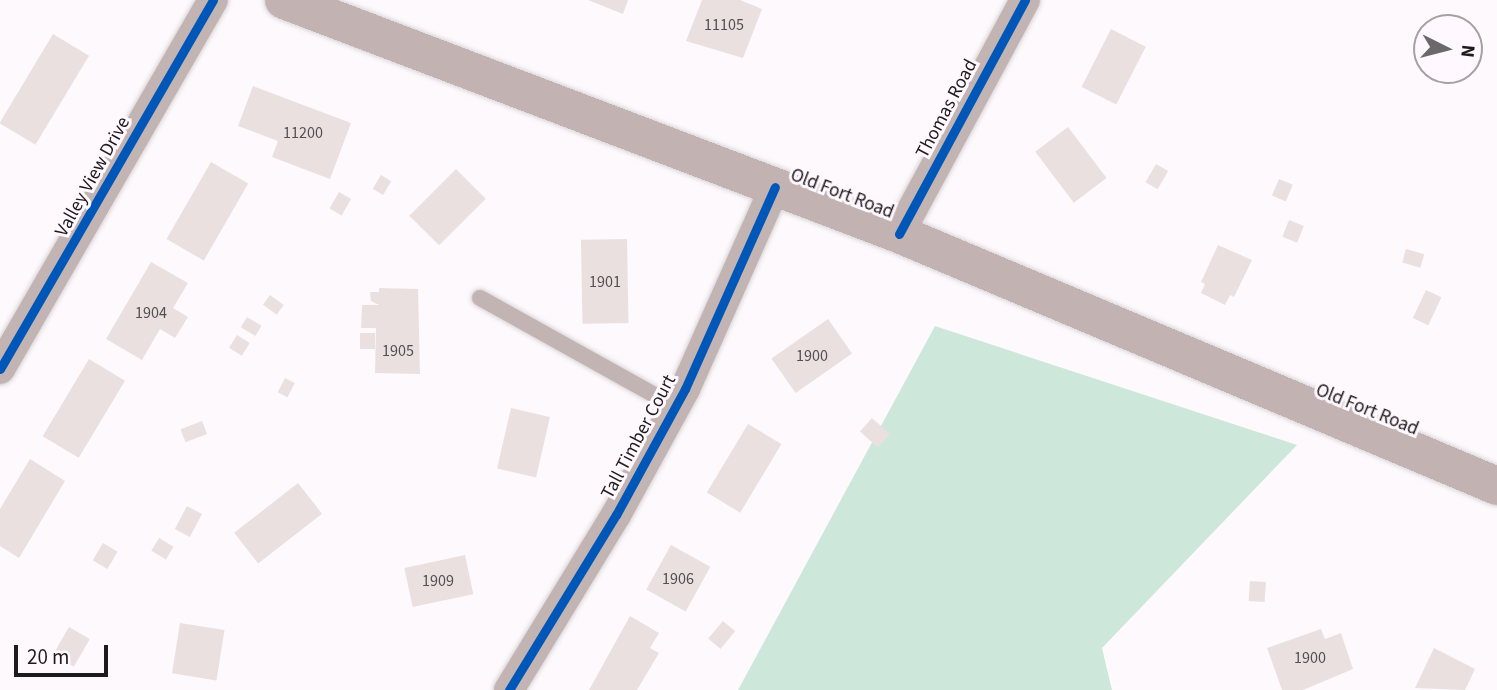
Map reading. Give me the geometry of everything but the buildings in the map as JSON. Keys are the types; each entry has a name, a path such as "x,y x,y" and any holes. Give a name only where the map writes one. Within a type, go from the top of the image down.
{"main road":[{"name":"Old Fort Road","path":"285,0 899,234 1497,486"}],"street":[{"name":"Valley View Drive","path":"0,369 214,0"},
{"name":"Thomas Road","path":"899,234 1026,0"},
{"name":"Tall Timber Court","path":"509,690 676,407 775,187"}],"lane":[{"path":"480,298 676,407"}],"green space":[{"path":"935,326 1297,445 1102,648 1112,690 738,690"}],"cycle path":[{"path":"0,369 213,0"},
{"path":"899,234 1025,0"},
{"path":"509,690 616,515 685,389 775,187"}]}
